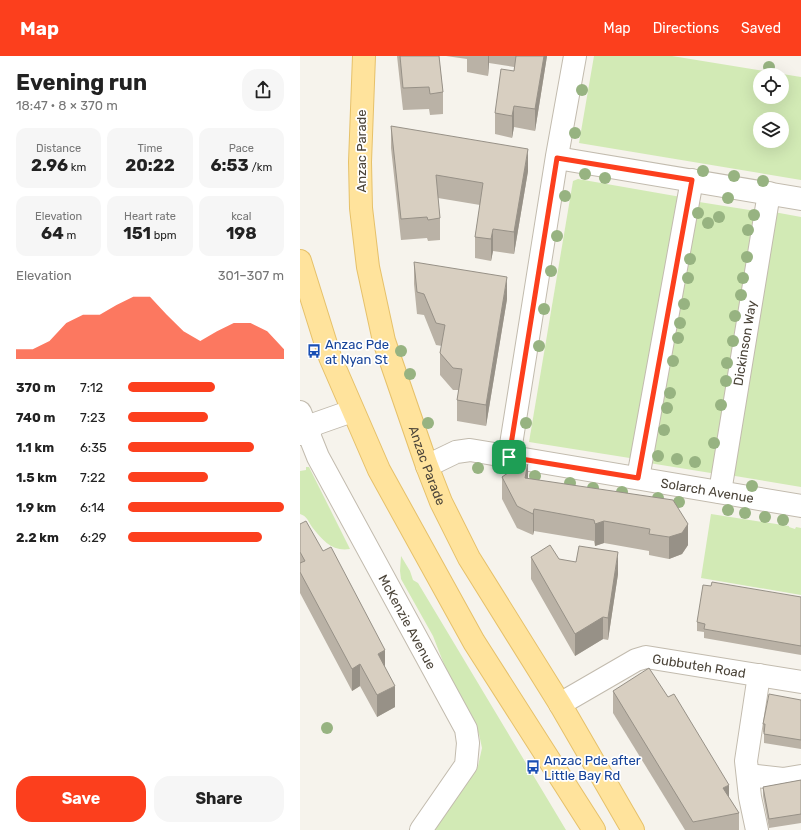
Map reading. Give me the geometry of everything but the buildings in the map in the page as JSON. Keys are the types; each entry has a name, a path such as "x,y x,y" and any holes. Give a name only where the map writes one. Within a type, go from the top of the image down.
{"main road":[{"name":"Anzac Parade","path":"364,56 360,169 361,208 368,266 384,341 427,466 444,508 469,558 560,704 633,830"},
{"path":"300,261 330,357 352,411 379,470 474,642 594,830"}],"street":[{"path":"509,457 557,158 576,56"},
{"path":"557,158 801,199"},
{"path":"638,478 692,180"},
{"name":"Dickinson Way","path":"720,492 769,193"},
{"path":"304,434 315,424 352,411"},
{"name":"McKenzie Avenue","path":"300,412 304,434 466,729 468,743 466,765 421,830"},
{"name":"Solarch Avenue","path":"427,466 452,453 463,450 801,506"},
{"name":"Gubbuteh Road","path":"560,704 636,660 646,657 801,682"},
{"path":"757,830 748,775 747,757 759,675"},
{"path":"748,775 783,779 801,776"}],"green space":[{"path":"594,56 672,56 753,69 753,104 789,104 789,75 801,77 801,180 579,143"},
{"path":"578,179 681,197 636,459 529,442 573,181"},
{"path":"693,201 762,212 717,474 649,463"},
{"path":"774,212 801,217 801,487 729,475"},
{"path":"306,467 309,467 350,549 338,549 324,541 306,517 300,514 300,471 306,470"},
{"path":"711,514 789,526 795,529 796,527 801,528 801,595 701,578"},
{"path":"401,556 410,571 413,580 418,583 566,830 434,830 478,766 482,748 479,734 447,672 433,636 401,579"}],"place":[{"name":"Anzac Pde at Nyan St","path":"314,351"},
{"name":"Anzac Pde after Little Bay Rd","path":"533,767"}],"route":[{"path":"557,158 692,180 638,478 509,457 557,158"}]}
